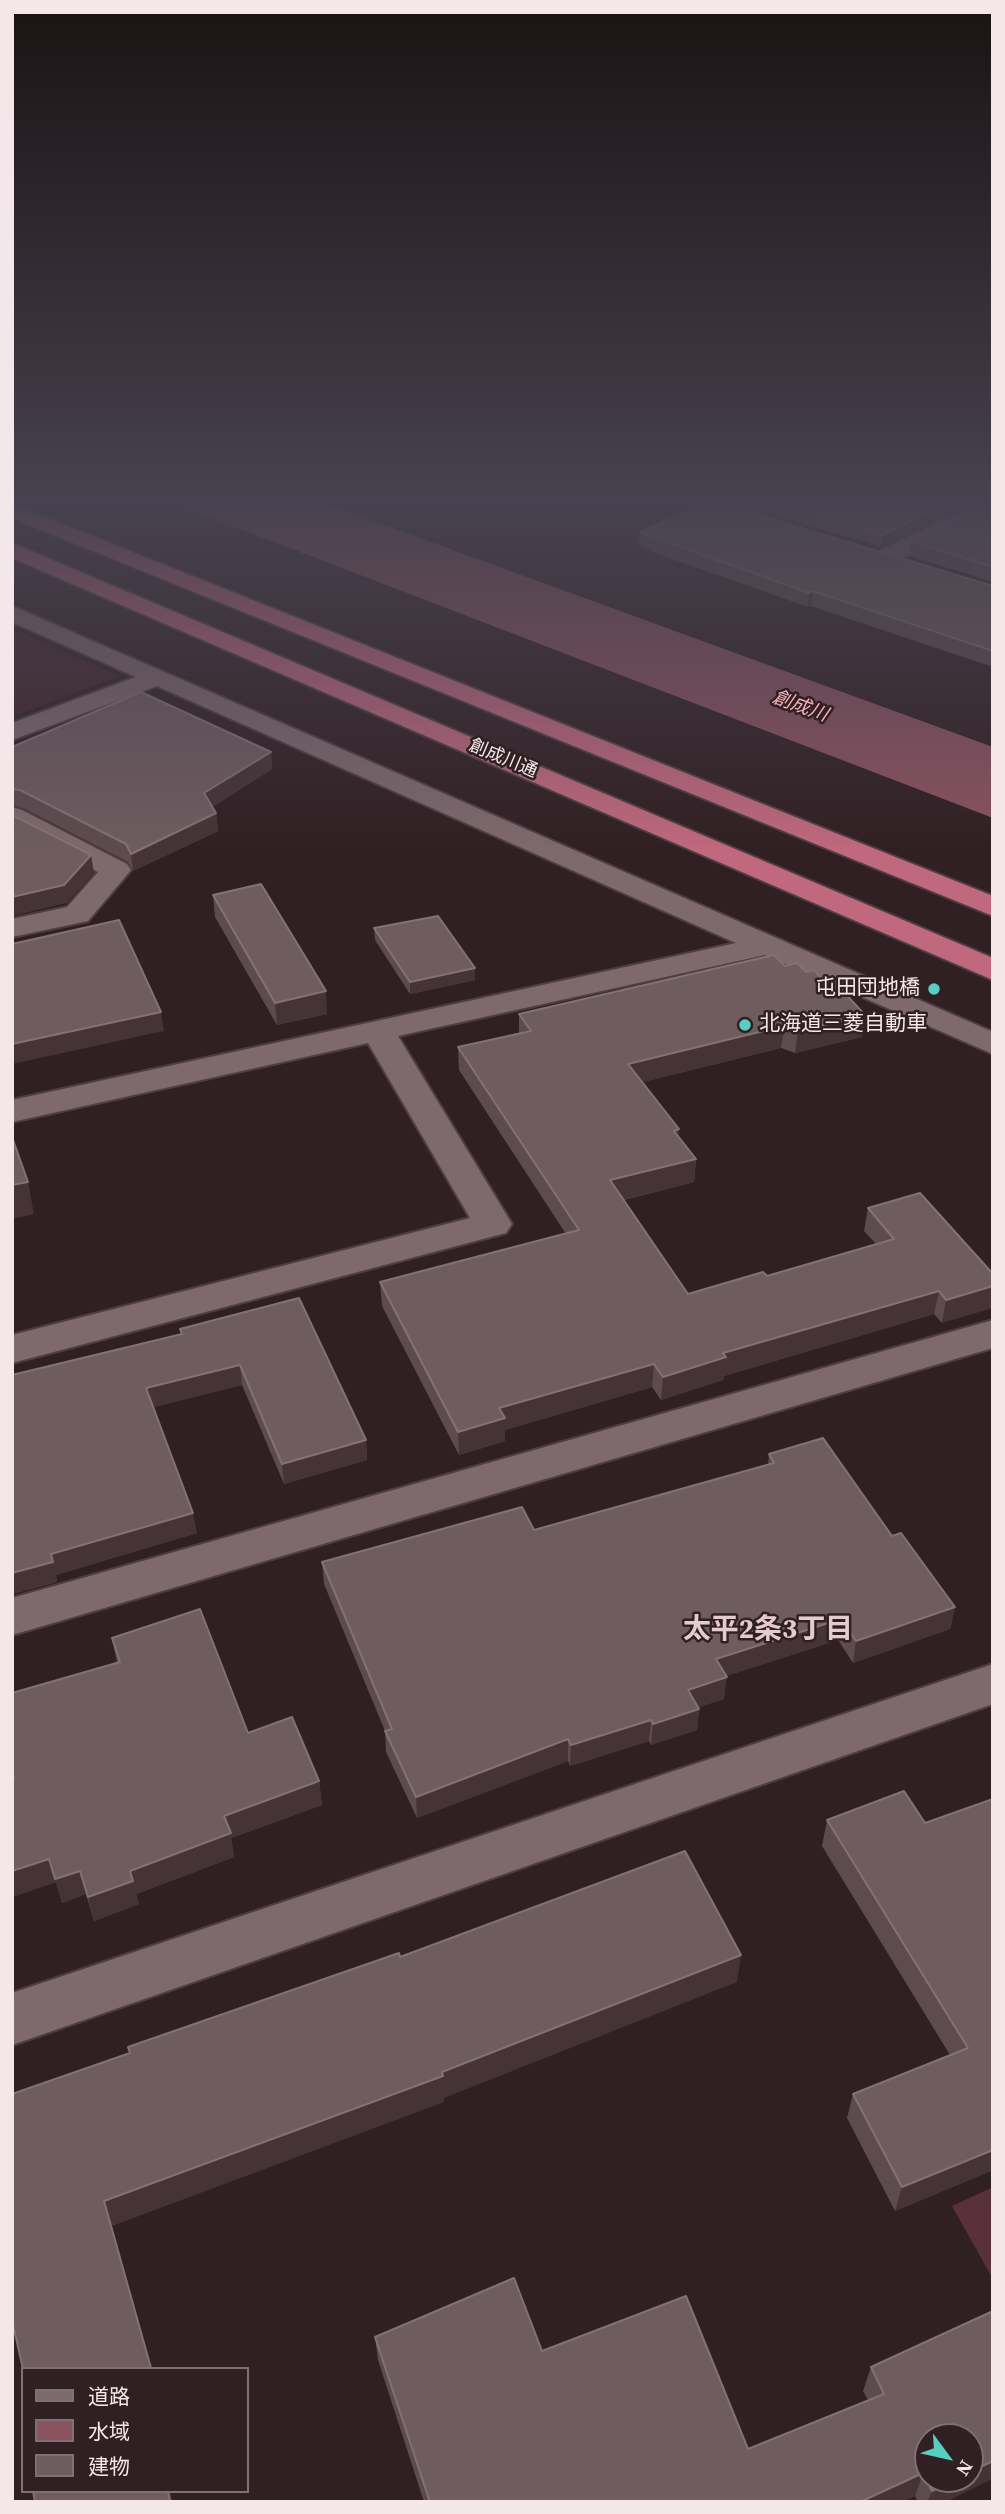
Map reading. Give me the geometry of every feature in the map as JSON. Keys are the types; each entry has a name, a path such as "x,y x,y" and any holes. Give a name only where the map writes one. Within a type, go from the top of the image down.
{"highway":[{"name":"創成川通","path":"169,617 993,970"},
{"path":"278,617 993,906"}],"street":[{"path":"22,617 993,1044"},
{"path":"12,732 158,677"},
{"path":"12,817 116,870 77,914 12,928"},
{"path":"12,1111 769,944"},
{"path":"12,1349 493,1224 377,1030"},
{"path":"12,1617 993,1334"},
{"path":"12,2019 993,1684"}],"shaded area":[{"path":"12,630 120,676 12,717"},
{"path":"993,2187 993,2279 952,2206"}],"water":[{"name":"創成川","path":"470,617 638,617 993,747 993,818"}],"building":[{"path":"892,617 993,617 993,651"},
{"path":"141,692 271,752 204,793 216,813 131,854 126,844 20,790 12,789 12,747"},
{"path":"12,815 91,855 64,885 12,897"},
{"path":"261,884 326,991 275,1003 213,895"},
{"path":"438,916 475,968 410,982 374,928"},
{"path":"119,920 161,1012 12,1044 12,944"},
{"path":"774,955 785,966 797,963 806,972 814,970 823,980 831,978 865,1015 798,1031 784,1026 628,1064 679,1129 674,1131 696,1159 610,1180 688,1294 763,1272 767,1276 894,1239 868,1208 920,1193 993,1274 993,1286 946,1300 939,1291 723,1353 726,1357 663,1377 654,1364 499,1408 505,1418 458,1432 380,1282 579,1230 458,1047 531,1031 519,1014"},
{"path":"12,1137 28,1182 12,1185"},
{"path":"299,1298 366,1440 282,1464 240,1365 146,1388 193,1513 51,1554 53,1562 12,1573 12,1375 182,1334 180,1329"},
{"path":"823,1438 892,1536 901,1533 955,1607 856,1641 841,1619 716,1659 727,1677 688,1690 699,1709 653,1724 651,1720 571,1745 568,1739 416,1797 385,1731 392,1729 322,1562 522,1507 534,1530 774,1463 769,1454"},
{"path":"200,1609 248,1733 292,1717 319,1781 224,1816 231,1833 130,1871 133,1881 88,1897 80,1871 55,1879 49,1859 12,1871 12,1693 120,1662 112,1638"},
{"path":"904,1791 925,1823 993,1799 993,2150 902,2187 853,2094 968,2048 827,1820"},
{"path":"685,1851 741,1955 442,2072 443,2076 104,2201 151,2367 23,2367 12,2320 12,2094 130,2053 128,2047 399,1953 400,1957"},
{"path":"514,2278 542,2351 686,2296 748,2449 884,2394 871,2367 993,2311 993,2461 984,2465 984,2423 914,2423 914,2477 860,2502 430,2502 375,2337"},
{"path":"33,2493 168,2493 170,2502 35,2502"}],"place":[{"name":"屯田団地橋","path":"934,989"},
{"name":"北海道三菱自動車","path":"745,1025"}],"district":[{"name":"太平2条3丁目","path":"768,1631"}]}
